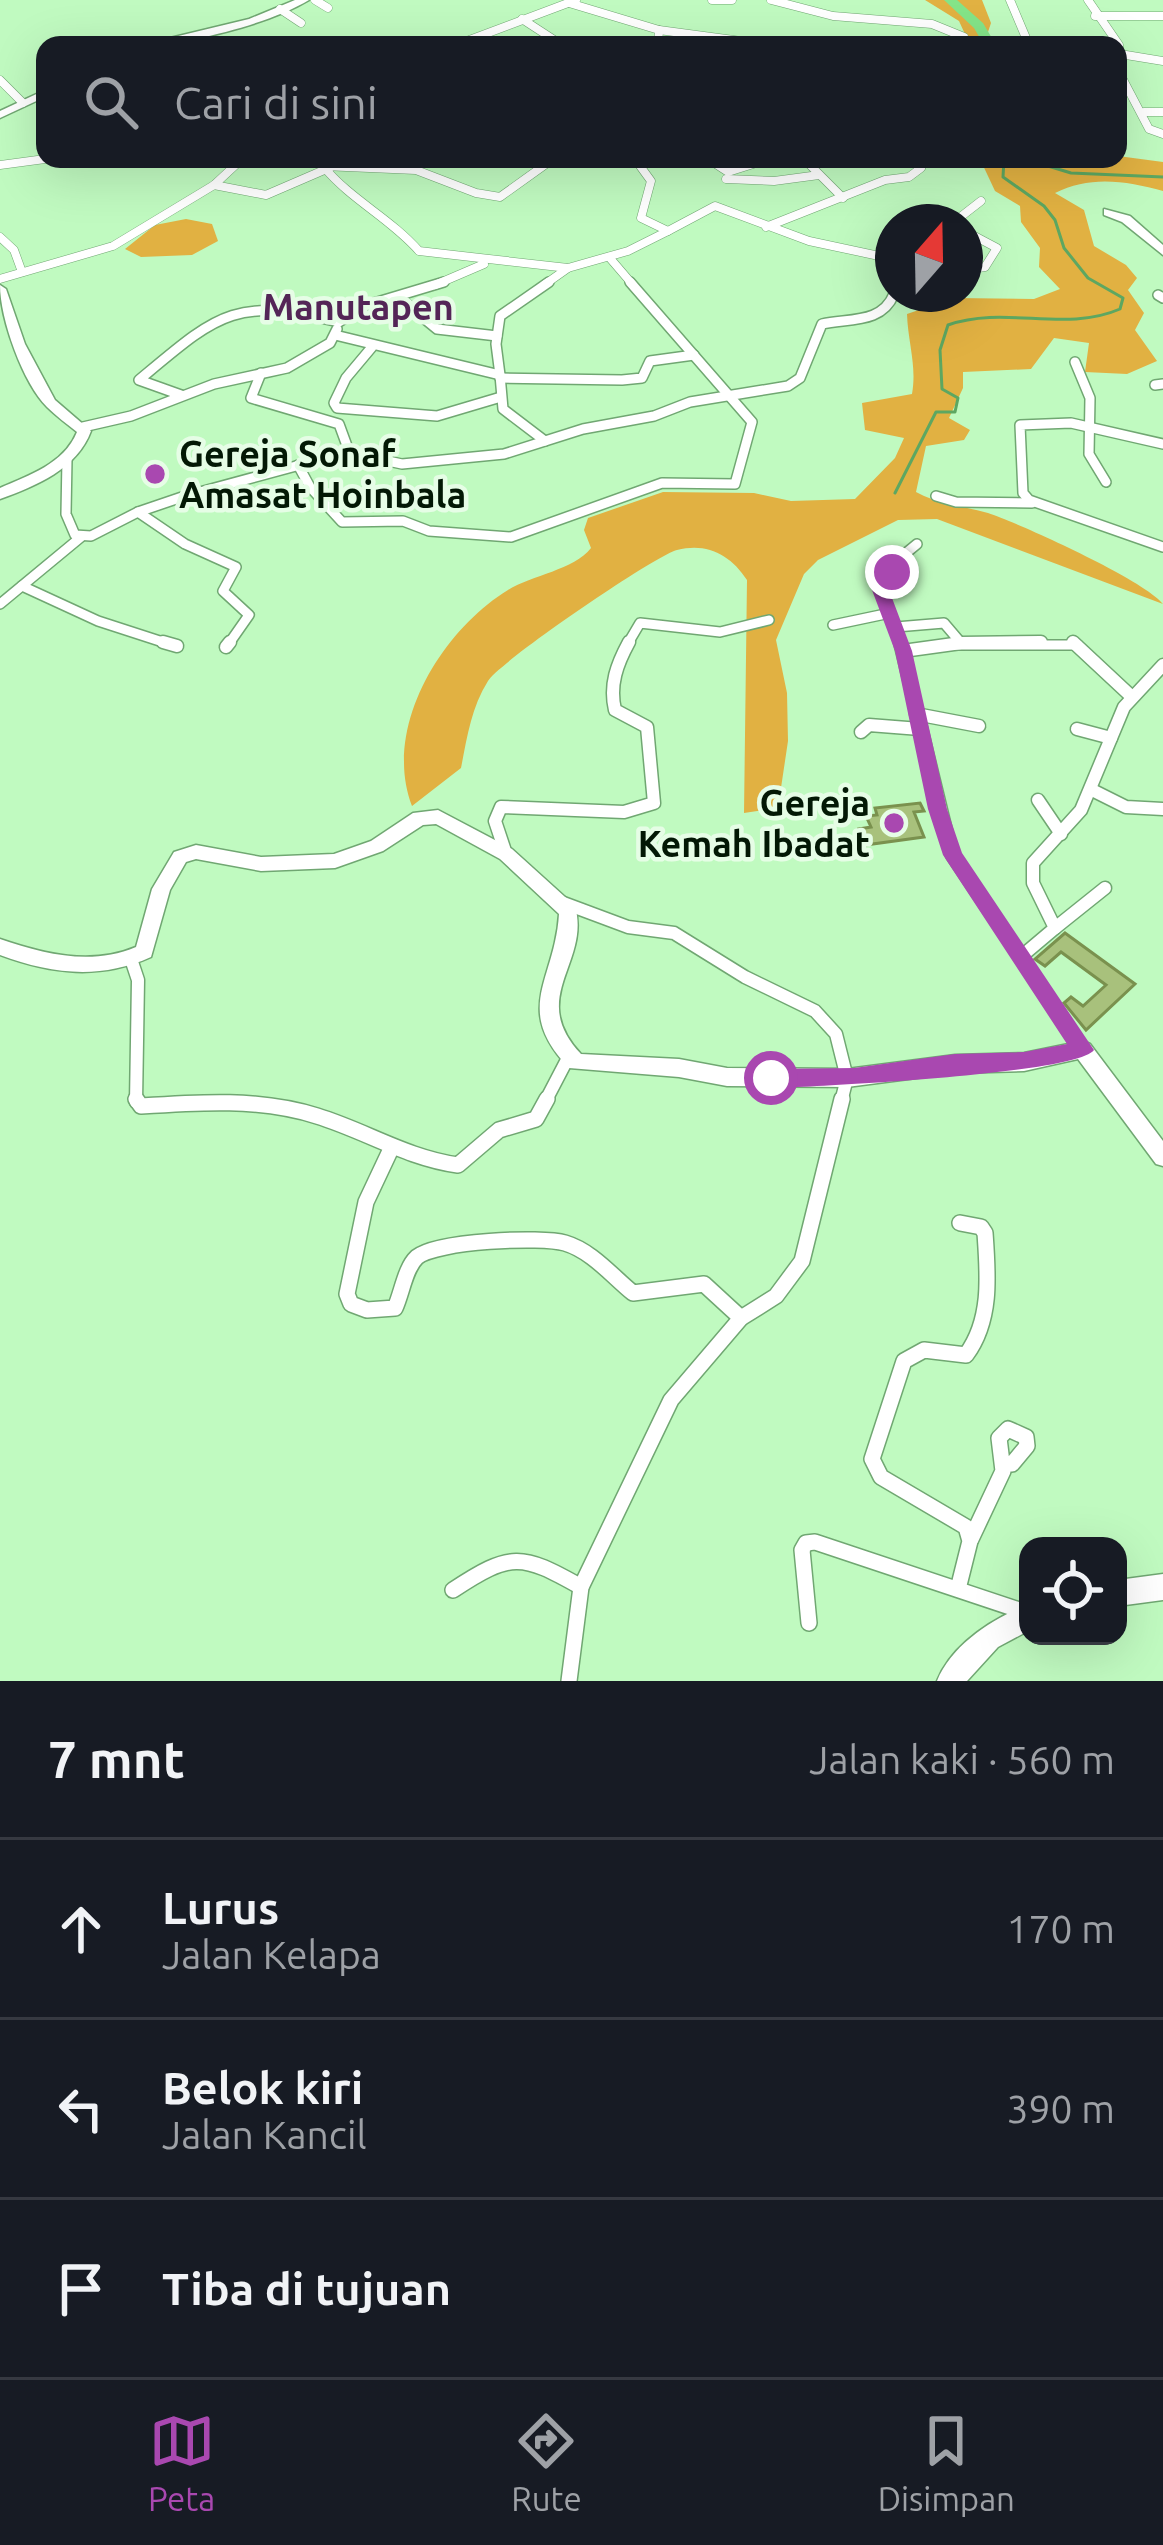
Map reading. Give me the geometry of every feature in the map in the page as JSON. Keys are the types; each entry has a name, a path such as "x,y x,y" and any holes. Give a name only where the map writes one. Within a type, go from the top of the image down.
{"street":[{"path":"186,36 253,21 304,0"},
{"path":"315,0 328,8"},
{"path":"712,0 732,0"},
{"path":"771,0 833,16 932,24 962,36"},
{"path":"1010,0 1025,36"},
{"path":"1088,0 1111,36"},
{"path":"480,36 572,1 659,30 695,36"},
{"path":"280,9 301,22"},
{"path":"1095,16 1163,16"},
{"path":"522,20 548,36"},
{"path":"659,30 659,36"},
{"path":"1127,59 1163,61"},
{"path":"0,80 23,103"},
{"path":"1127,93 1144,112 1149,130 1163,134"},
{"path":"0,115 36,97"},
{"path":"1144,112 1163,112"},
{"path":"0,165 36,160"},
{"path":"0,280 106,249 214,184 232,168"},
{"path":"214,184 266,195 327,168 407,169 495,199 508,195 540,168"},
{"path":"327,168 427,254 452,264 568,268 609,257 716,206 727,175 745,168"},
{"path":"642,168 651,181 640,218 668,231"},
{"path":"719,168 727,175 774,182 819,175"},
{"path":"812,168 843,198"},
{"path":"766,227 921,168"},
{"path":"716,206 766,227 875,254"},
{"path":"1108,212 1126,219 1163,251"},
{"path":"0,237 14,250 22,272"},
{"path":"983,241 997,248 983,267"},
{"path":"298,465 304,482 320,493 342,522 403,521 429,531 452,529 511,537 662,483 735,484 752,422 609,257"},
{"path":"452,264 461,278"},
{"path":"448,284 452,264"},
{"path":"0,289 17,344 49,402 83,427 303,361 335,335 339,322 351,310 448,284 485,264"},
{"path":"545,441 506,412 496,336 503,312 568,268"},
{"path":"398,297 437,329 496,336"},
{"path":"181,395 139,380 211,322 271,307 339,322"},
{"path":"0,604 81,538 138,512 350,454 416,463 504,454 729,395 794,383 822,324 886,312"},
{"path":"335,335 500,377 572,386 642,378 650,361 694,355"},
{"path":"372,347 343,383 334,404 337,408 372,414 451,415 502,397"},
{"path":"1075,362 1090,398 1089,454 1106,482"},
{"path":"261,373 251,398 343,427 350,454"},
{"path":"1034,503 1023,493 1020,424 1092,428 1163,445"},
{"path":"0,494 67,459 81,444 83,427"},
{"path":"67,459 67,518 73,534 81,538"},
{"path":"936,496 956,502 1034,503 1163,547"},
{"path":"138,512 185,544 236,567 223,591 250,615 226,646"},
{"path":"917,544 883,582 952,855 1083,1050 1163,1157"},
{"path":"22,586 98,621 177,646"},
{"path":"833,625 867,614 944,623 961,643"},
{"path":"506,854 495,821 501,807 624,812 654,802 647,727 614,710 611,702 617,664 640,622 720,632 769,620"},
{"path":"904,651 961,643 1072,641 1088,649 1099,669 1132,697"},
{"path":"1054,928 1030,873 1033,863 1092,790 1132,697 1163,664"},
{"path":"916,713 944,723 979,726"},
{"path":"861,731 869,725 920,729"},
{"path":"1077,729 1111,738"},
{"path":"1092,790 1126,807 1163,809"},
{"path":"1038,800 1061,834"},
{"path":"0,947 44,964 131,958 144,952 161,889 175,863 188,853 261,864 335,861 377,846 428,816 452,822 506,854 560,902 628,927 677,934 745,977 815,1011 836,1034 847,1078 802,1261 767,1305 741,1318 671,1400 580,1587 576,1654 568,1681"},
{"path":"1023,955 1105,888"},
{"path":"560,902 568,920 545,1008 547,1023 569,1056 602,1067 665,1067 727,1078 847,1078 955,1064 1024,1062 1083,1050"},
{"path":"131,958 138,980 138,1104 210,1101 287,1108 336,1123 390,1151 462,1164 499,1130 532,1121 542,1113 569,1056"},
{"path":"390,1151 366,1202 347,1294 351,1304 368,1310 395,1308 415,1258 429,1247 529,1240 569,1245 608,1268 633,1293 704,1284 741,1318"},
{"path":"960,1223 985,1232 986,1290 976,1341 966,1355 924,1350 904,1361 872,1460 881,1477 964,1524 970,1541"},
{"path":"958,1588 970,1541 1003,1464"},
{"path":"809,1623 802,1576 806,1543 832,1546 1019,1612"},
{"path":"453,1590 509,1556 534,1559 580,1587"},
{"path":"1127,1592 1163,1587"},
{"path":"950,1681 989,1638 1019,1620"}],"shaded area":[{"path":"925,0 982,0 991,23 989,36 966,36 959,21"},
{"path":"1127,157 1163,162 1163,191 1109,181 1055,193 1084,210 1094,246 1126,265 1137,278 1128,290 1144,313 1135,330 1157,361 1127,374 1085,372 1089,343 1054,338 1031,369 963,372 963,388 949,418 970,430 964,440 926,446 916,492 988,513 1053,541 1109,568 1163,604 937,519 898,520 818,560 804,574 776,640 787,693 788,741 778,808 744,813 747,580 717,553 677,550 611,589 498,670 477,702 461,768 412,806 405,745 412,714 440,656 483,608 508,590 584,556 591,548 584,530 588,518 663,492 754,493 791,501 855,499 895,458 904,438 865,430 862,403 912,394 907,314 983,312 983,298 1034,299 1060,289 1039,267 1040,248 1021,222 1020,206 995,191 984,168 1127,168"},
{"path":"186,219 212,224 218,241 192,255 141,257 125,249 155,225"}],"building":[{"name":"Gereja Kemah Ibadat","path":"920,803 924,811 914,812 924,837 865,845 859,829 871,827 866,816 877,815 875,808"},
{"path":"1065,933 1135,984 1086,1030 1064,1003 1071,997 1083,1006 1106,985 1061,952 1045,966 1035,959"}],"waterway":[{"path":"950,0 985,36"},
{"path":"895,493 936,412 955,412 958,398 942,389 940,350 948,325 991,317 1078,319 1120,309 1123,298 1088,278 1064,248 1055,220 1044,206 1003,177 1004,168"},
{"path":"1055,168 1071,173 1163,177"}],"place":[{"name":"Gereja Sonaf Amasat Hoinbala","path":"155,474"},
{"name":"Gereja Kemah Ibadat","path":"894,823"}],"district":[{"name":"Manutapen","path":"358,306"}],"route":[{"path":"771,1078 854,1077 955,1064 1024,1062 1083,1050 952,855 904,651 881,590 892,572"}]}
